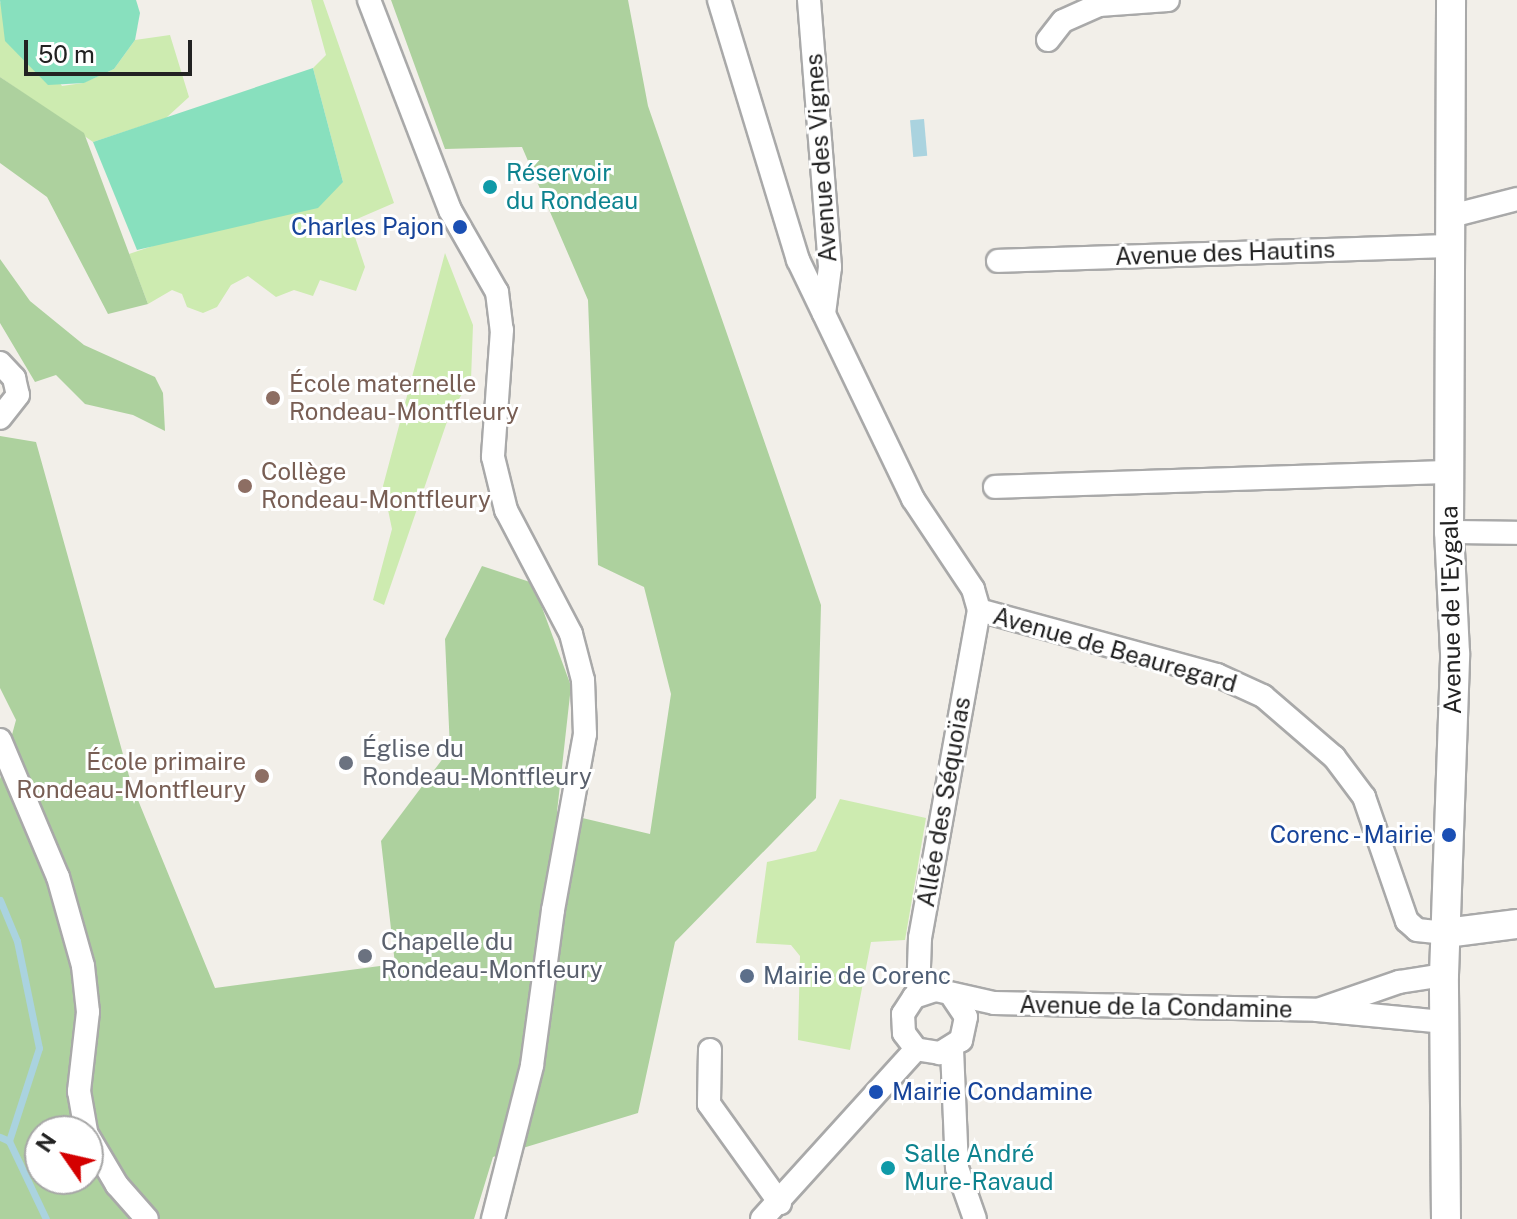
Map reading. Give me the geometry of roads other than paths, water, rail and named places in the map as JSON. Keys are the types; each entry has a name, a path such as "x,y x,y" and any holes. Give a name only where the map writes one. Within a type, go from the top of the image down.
{"street":[{"path":"369,0 450,210 497,292 502,330 493,457 506,510 571,634 583,680 585,734 553,910 532,1066 493,1219"},
{"name":"Avenue de Beauregard","path":"719,0 777,203 824,315 913,499 973,589 979,610 1217,675 1263,696 1334,757 1364,797 1407,921 1417,930 1446,933"},
{"name":"Avenue des Vignes","path":"809,0 830,267 824,315"},
{"path":"1048,40 1063,21 1099,5 1168,0"},
{"name":"Avenue de l'Eygala","path":"1446,1219 1444,975 1455,653 1449,532 1451,0"},
{"path":"1451,216 1517,199"},
{"name":"Avenue des Hautins","path":"998,261 1452,246"},
{"path":"0,363 14,378 18,395 0,418"},
{"path":"995,487 1450,472"},
{"path":"1449,532 1517,533"},
{"name":"Allée des Séquoïas","path":"918,995 920,938 979,610"},
{"path":"0,740 58,877 83,966 88,1012 79,1091 84,1115"},
{"path":"1446,933 1517,924"},
{"name":"Avenue de la Condamine","path":"1317,1010 1399,982 1444,975"},
{"name":"Avenue de la Condamine","path":"918,995 936,990 994,1003 1317,1010 1445,1022"},
{"path":"918,995 905,1009 902,1024 916,1049 934,1054 952,1049 957,1168 975,1219"},
{"path":"952,996 964,1011 965,1030"},
{"name":"Avenue de la Condamine","path":"952,1049 965,1030 994,1003"},
{"path":"762,1219 780,1203 916,1049"},
{"path":"710,1050 709,1104 780,1203"},
{"path":"104,1162 117,1185 147,1219"}],"water":[{"path":"924,119 927,156 913,157 910,120"}],"waterway":[{"path":"0,900 17,941 39,1048 9,1141"},
{"path":"0,1137 9,1141 46,1219"}],"place":[{"name":"Réservoir du Rondeau","path":"490,187"},
{"name":"Charles Pajon","path":"460,227"},
{"name":"École maternelle Rondeau-Montfleury","path":"273,398"},
{"name":"Collège Rondeau-Montfleury","path":"245,486"},
{"name":"Église du Rondeau-Montfleury","path":"346,763"},
{"name":"École primaire Rondeau-Montfleury","path":"262,776"},
{"name":"Corenc - Mairie","path":"1449,835"},
{"name":"Chapelle du Rondeau-Monfleury","path":"365,956"},
{"name":"Mairie de Corenc","path":"747,976"},
{"name":"Mairie Condamine","path":"876,1092"},
{"name":"Salle André Mure-Ravaud","path":"888,1168"}]}
